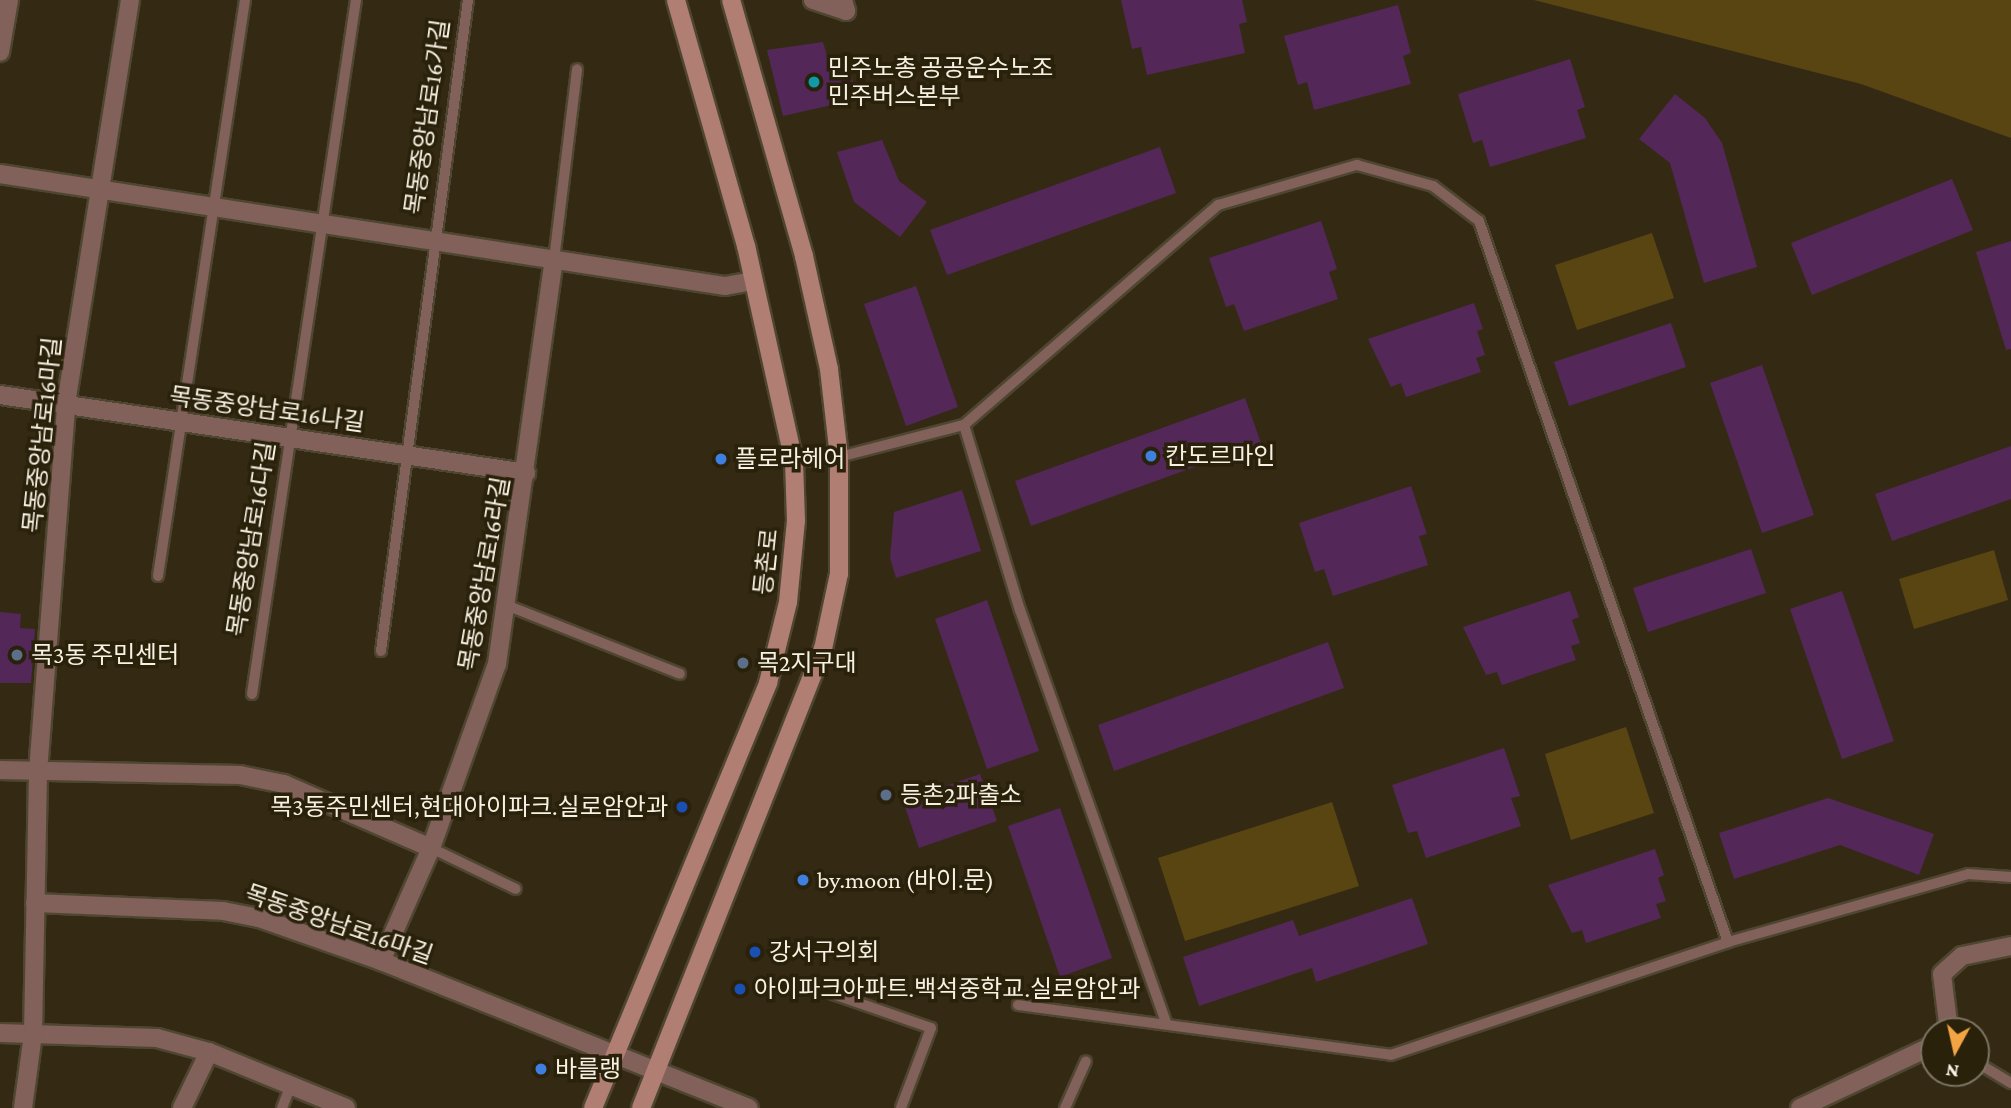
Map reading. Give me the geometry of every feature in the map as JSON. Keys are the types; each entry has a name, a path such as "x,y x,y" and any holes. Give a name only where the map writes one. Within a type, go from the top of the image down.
{"main road":[{"name":"등촌로","path":"593,1108 768,682 788,602 796,521 794,462 754,281 676,0"},
{"path":"641,1108 823,649 839,574 839,457 829,369 804,256 735,1"}],"street":[{"path":"0,52 9,0"},
{"path":"97,189 130,0"},
{"path":"814,0 846,11 843,0"},
{"path":"0,174 725,286 754,281"},
{"name":"목동중앙남로16마길","path":"23,1108 33,1034 38,772 66,404 97,189"},
{"name":"목동중앙남로16라길","path":"381,961 431,848 497,664 554,260"},
{"name":"목동중앙남로16나길","path":"0,395 526,473"},
{"path":"0,770 240,775 284,784 431,848"},
{"name":"목동중앙남로16마길","path":"35,903 223,911 259,918 381,961 749,1108"},
{"path":"1947,1017 1942,974 1962,956 2011,946"},
{"path":"0,1033 157,1038 209,1052 346,1108"},
{"path":"182,1108 209,1052"},
{"path":"1800,1108 1920,1053"}],"lane":[{"path":"158,576 217,207 245,0"},
{"path":"323,224 356,0"},
{"name":"목동중앙남로16가길","path":"435,242 468,0"},
{"path":"554,260 577,69"},
{"path":"794,462 839,457 964,425 1218,205 1357,165 1433,186 1479,221 1728,942"},
{"name":"목동중앙남로16다길","path":"252,694 323,224"},
{"path":"381,651 435,242"},
{"path":"964,425 1024,623 1166,1023"},
{"path":"506,605 680,674"},
{"path":"431,848 516,889"},
{"path":"1018,1004 1391,1055 1728,942 1968,874 2011,877"},
{"path":"807,985 931,1028 901,1108"},
{"path":"1065,1108 1086,1061"},
{"path":"1990,1070 2011,1083"},
{"path":"282,1108 291,1085"}],"shaded area":[{"path":"1534,0 2011,0 2011,138 1861,84"},
{"path":"1652,233 1674,298 1577,330 1555,265"},
{"path":"1994,550 2008,600 1914,629 1899,579"},
{"path":"1626,727 1654,813 1571,840 1545,754"},
{"path":"1332,802 1359,886 1185,941 1158,858"}],"building":[{"path":"1121,0 1242,0 1247,22 1239,24 1245,53 1147,75 1141,47 1132,49"},
{"path":"1398,5 1411,53 1403,56 1411,84 1314,110 1307,82 1298,85 1284,36"},
{"name":"민주노총 공공운수노조 민주버스본부","path":"823,42 830,66 847,62 858,99 783,116 767,50"},
{"path":"1570,59 1585,107 1577,110 1586,138 1490,167 1482,140 1473,143 1458,94"},
{"path":"1675,94 1705,118 1722,143 1757,267 1704,283 1670,163 1639,139"},
{"path":"882,140 899,181 927,202 900,237 854,202 837,152"},
{"path":"1160,147 1176,193 947,275 930,230"},
{"path":"1952,179 1973,230 1812,295 1791,243"},
{"path":"1321,221 1337,269 1329,272 1338,299 1244,331 1234,304 1226,307 1209,258"},
{"path":"2011,241 2011,349 2006,350 1976,252"},
{"path":"916,286 958,407 906,426 864,304"},
{"path":"1474,303 1483,329 1477,331 1485,355 1476,358 1481,372 1406,397 1401,383 1391,387 1368,339"},
{"path":"1671,323 1686,367 1569,406 1554,362"},
{"path":"1762,365 1814,515 1762,533 1710,383"},
{"path":"1245,398 1261,443 1031,526 1015,481"},
{"path":"2011,446 2011,499 1892,541 1875,494"},
{"path":"1411,486 1427,534 1419,536 1428,565 1333,596 1324,569 1315,572 1299,523"},
{"path":"962,490 981,551 896,578 890,558 894,512"},
{"path":"1751,549 1766,593 1648,632 1633,588"},
{"path":"1570,591 1579,617 1572,620 1580,643 1571,646 1576,660 1502,685 1497,672 1486,675 1463,627"},
{"path":"1842,591 1894,741 1842,759 1790,609"},
{"path":"987,600 1039,751 987,769 935,619"},
{"name":"목3동 주민센터","path":"0,612 21,614 20,628 35,629 31,683 0,683"},
{"path":"1328,642 1344,688 1114,771 1098,725"},
{"path":"1504,748 1520,796 1511,798 1521,826 1426,858 1417,831 1408,833 1392,785"},
{"path":"980,774 997,821 919,848 903,801"},
{"path":"1828,798 1934,834 1919,875 1840,845 1734,879 1719,833"},
{"path":"1060,808 1112,958 1060,977 1008,826"},
{"path":"1655,849 1664,875 1658,878 1666,901 1656,904 1661,918 1586,943 1582,930 1572,933 1548,885"},
{"path":"1412,898 1428,944 1316,982 1312,968 1199,1006 1183,957 1293,920 1299,936"}],"place":[{"name":"민주노총 공공운수노조 민주버스본부","path":"814,82"},
{"name":"칸도르마인","path":"1151,456"},
{"name":"플로라헤어","path":"721,459"},
{"name":"목3동 주민센터","path":"17,655"},
{"name":"목2지구대","path":"743,663"},
{"name":"등촌2파출소","path":"886,795"},
{"name":"목3동주민센터,현대아이파크.실로암안과","path":"682,807"},
{"name":"by.moon (바이.문)","path":"803,880"},
{"name":"강서구의회","path":"755,952"},
{"name":"아이파크아파트.백석중학교.실로암안과","path":"740,989"},
{"name":"바를랭","path":"541,1069"}]}
